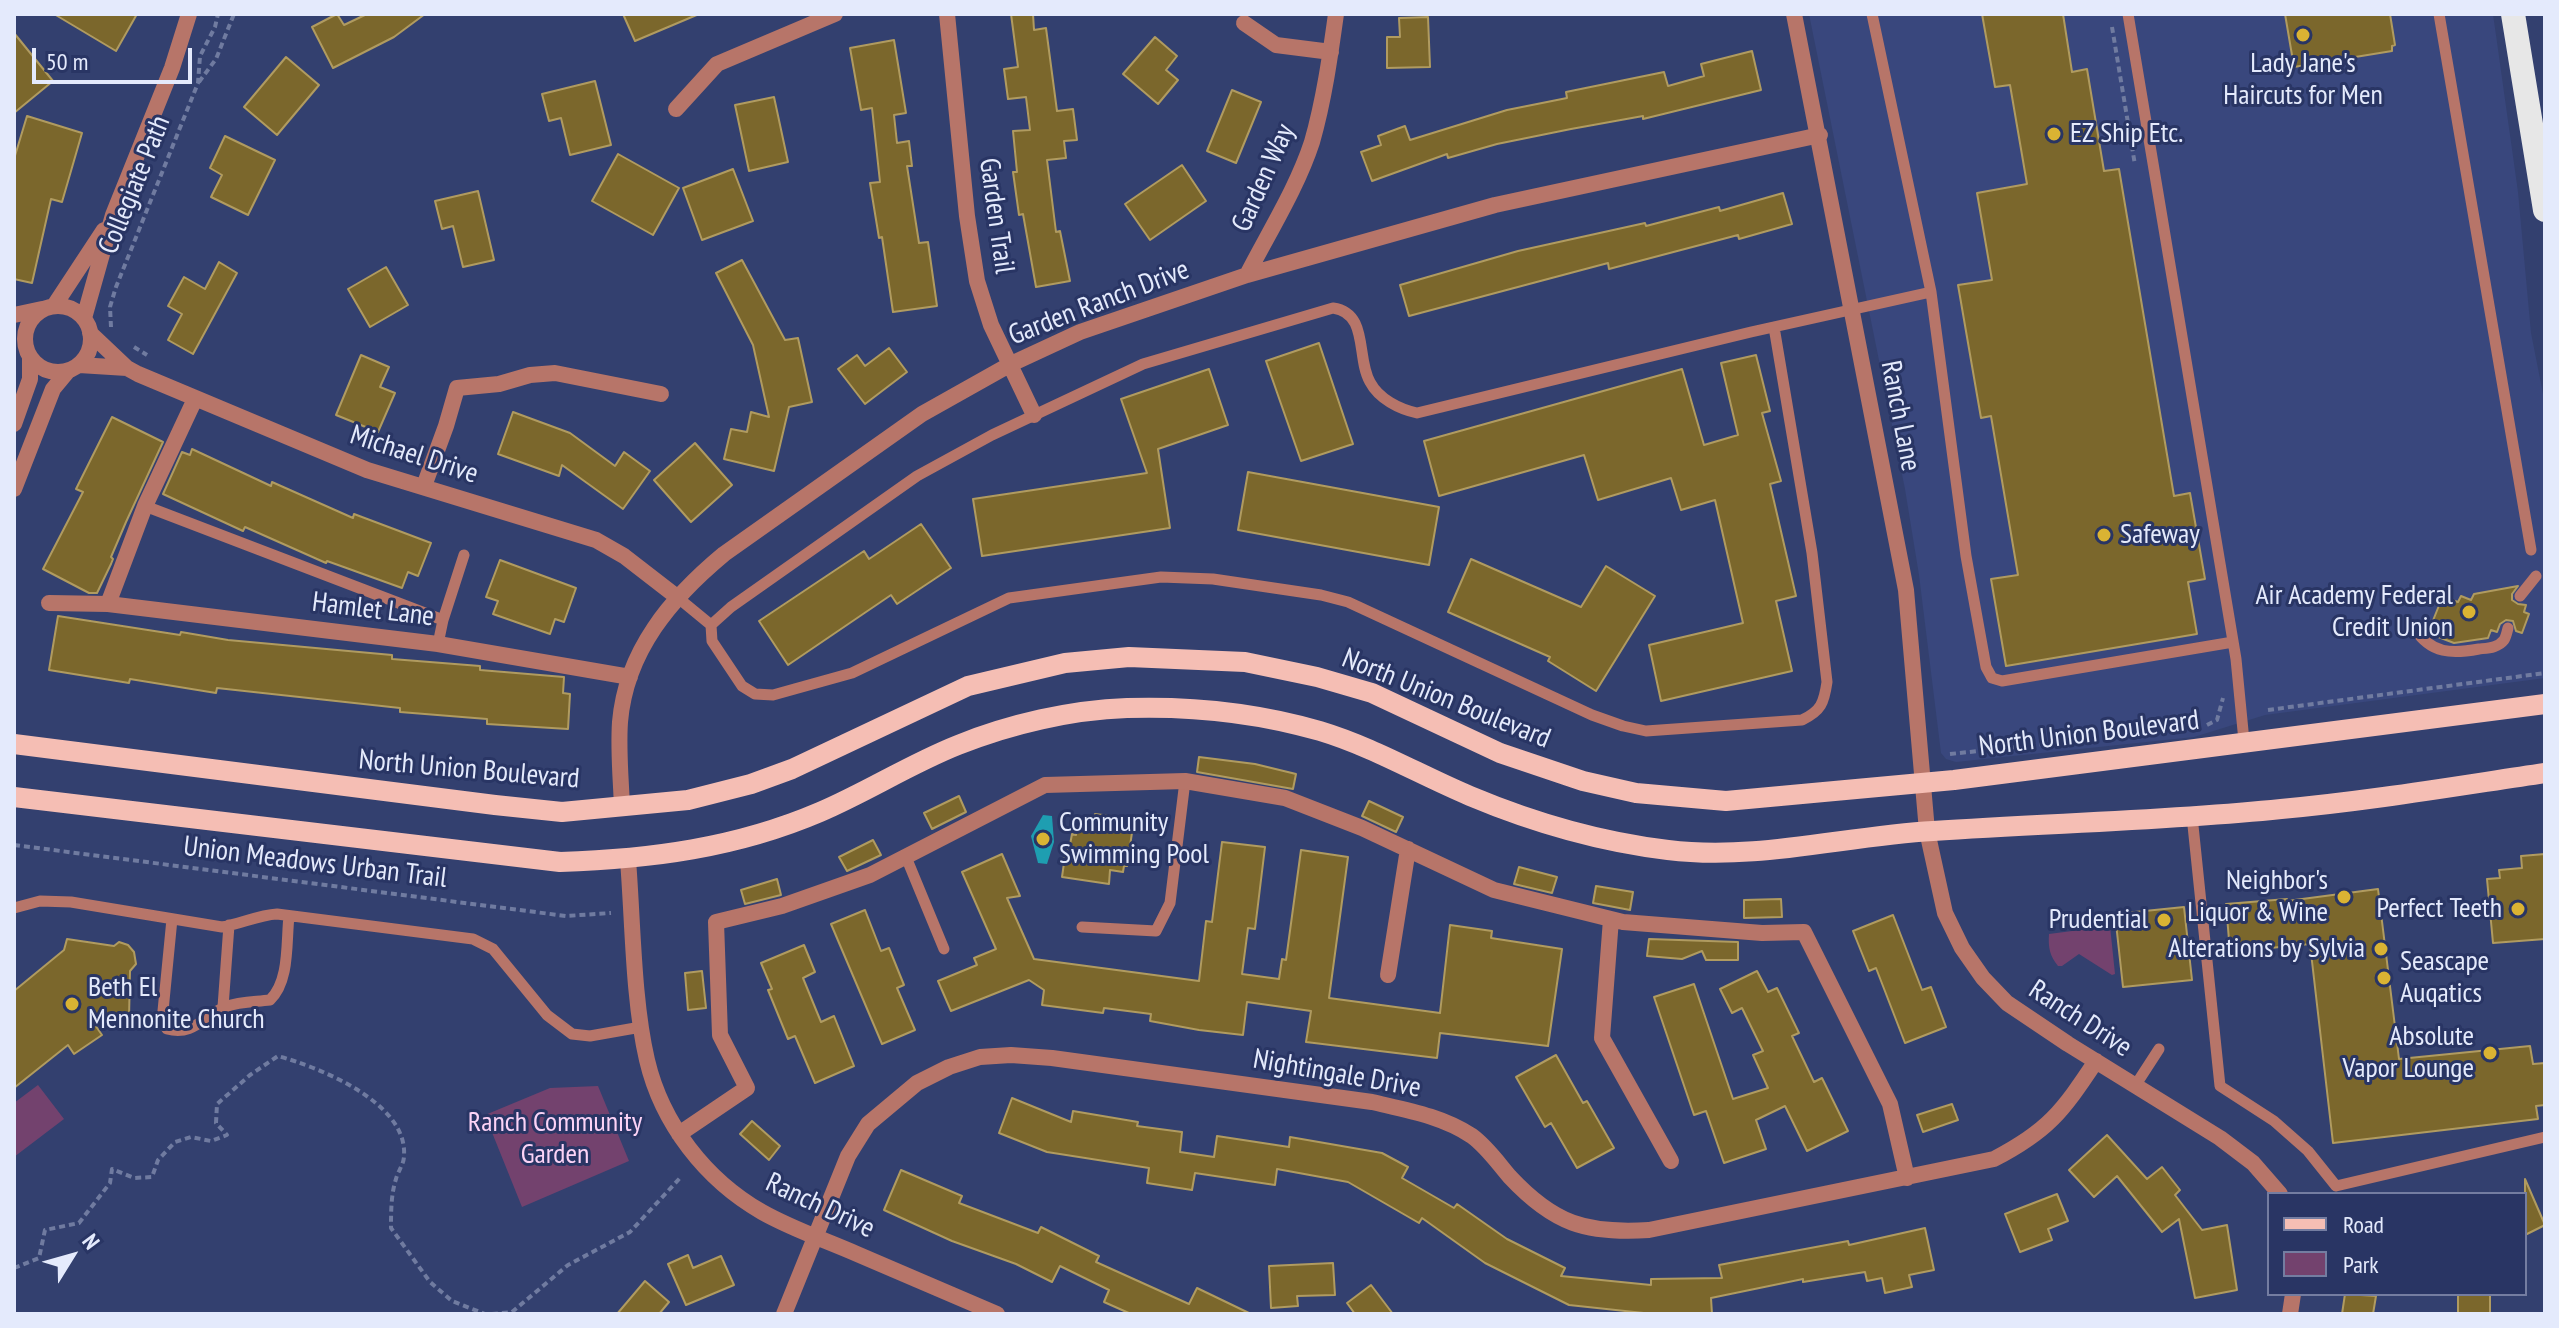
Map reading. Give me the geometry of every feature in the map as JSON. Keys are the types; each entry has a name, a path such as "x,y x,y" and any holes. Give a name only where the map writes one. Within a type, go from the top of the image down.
{"highway":[{"path":"2513,14 2545,210"}],"main road":[{"name":"North Union Boulevard","path":"19,742 495,805 562,812 622,808 688,800 751,784 792,769 968,686 1065,663 1129,657 1245,662 1317,677 1372,693 1539,768 1636,793 1691,800 1750,801 2149,756 2244,741 2545,704"},
{"path":"14,797 560,862 628,860 717,847 770,831 820,812 958,745 1005,729 1058,716 1123,708 1179,708 1254,715 1319,731 1370,749 1473,797 1540,821 1619,842 1672,850 1731,852 1791,849 1927,831 2281,809 2545,773"}],"street":[{"path":"14,489 53,389 90,350 87,326 113,215 172,68 189,14"},
{"path":"676,109 717,64 835,14"},
{"name":"Garden Trail","path":"947,14 967,216 977,281 991,325 1034,415"},
{"name":"Garden Way","path":"1247,275 1302,167 1311,142 1336,14"},
{"name":"Ranch Lane","path":"1794,14 1820,135 1906,590 1927,831"},
{"path":"1244,23 1276,45 1331,52"},
{"name":"Garden Ranch Drive","path":"622,808 621,719 630,677 638,653 653,627 677,597 724,554 910,423 1011,364 1080,332 1247,275 1495,205 1820,135"},
{"path":"14,424 30,379 28,325 49,308 113,215"},
{"path":"14,315 65,307 87,326"},
{"path":"14,322 28,352 46,370 73,368"},
{"name":"Michael Drive","path":"87,326 127,368 367,470 596,540 624,556 677,597"},
{"name":"Michael Drive","path":"73,368 127,368"},
{"path":"424,486 457,388 499,384 530,375 555,373 661,394"},
{"path":"108,604 145,506 195,399"},
{"name":"Hamlet Lane","path":"49,603 108,604 438,644 630,677"},
{"path":"679,1134 747,1088 720,1035 716,922 782,906 870,875 1045,785 1185,781 1285,798 1362,828 1494,890 1611,919 1762,933 1804,932 1890,1104 1907,1178"},
{"name":"Ranch Drive","path":"1927,831 1945,913 1962,948 1983,978 2007,1003 2220,1138 2253,1163 2278,1192"},
{"path":"1388,975 1408,849"},
{"name":"Ranch Drive","path":"628,860 641,1027 647,1062 656,1089 679,1134 700,1162 725,1186 760,1211 997,1314"},
{"path":"1611,919 1602,1038 1671,1161"},
{"name":"Nightingale Drive","path":"784,1314 848,1156 868,1124 917,1083 949,1067 980,1057 1011,1055 1052,1058 1357,1100 1412,1111 1448,1123 1473,1137 1531,1197 1551,1213 1582,1227 1612,1232 1649,1230 1994,1159 2036,1135 2061,1111 2096,1061"}],"lane":[{"path":"1872,14 1931,292 1966,556 1986,667 1992,678 2002,681 2233,642"},
{"path":"2128,14 2233,642 2244,741"},
{"path":"2439,14 2531,550"},
{"path":"711,625 731,607 917,476 1034,415 1143,364 1333,308 1342,309 1356,321 1368,379 1376,392 1401,409 1417,413 1931,292"},
{"path":"677,597 711,625 712,641 742,686 755,694 773,695 852,673 1009,598 1161,577 1213,579 1348,602 1592,715 1623,726 1646,731 1802,720 1815,714 1824,702 1827,682 1812,553 1774,327"},
{"path":"145,506 443,620"},
{"path":"438,644 464,555"},
{"path":"2520,596 2536,576"},
{"path":"2415,629 2424,643 2455,653 2494,647 2503,641 2508,628"},
{"path":"1082,927 1156,931 1170,903 1185,781"},
{"path":"2192,816 2220,1086 2274,1121 2308,1151 2336,1186 2545,1137"},
{"path":"906,857 944,949"},
{"path":"14,908 40,901 71,902 222,927 261,915 289,916 473,939 493,949 547,1015 572,1034 590,1036 641,1027"},
{"path":"172,919 162,1021 167,1029 179,1032 191,1029 223,1007 246,1000 270,1000 277,994 282,984 289,916"},
{"path":"223,1007 229,925"},
{"path":"2135,1086 2159,1049"}],"path":[{"name":"Collegiate Path","path":"111,333 110,307 116,287 198,83 200,56 218,14"},
{"path":"198,83 216,59 234,14"},
{"path":"2110,14 2136,169"},
{"path":"123,341 147,355"},
{"path":"2268,710 2545,673"},
{"path":"2199,729 2217,720 2224,694"},
{"path":"1950,754 2090,740"},
{"name":"Union Meadows Urban Trail","path":"14,845 566,916 611,913"},
{"path":"14,1268 39,1258 45,1230 79,1223 110,1183 112,1169 134,1178 152,1177 158,1160 175,1142 191,1137 211,1141 227,1135 216,1123 217,1104 278,1056 315,1068 377,1102 396,1122 404,1158 395,1180 391,1228 430,1282 452,1301 485,1314"},
{"path":"492,1314 512,1312 568,1265 630,1232 680,1178"}],"shaded area":[{"path":"1809,14 2493,14 2518,192 2531,333 2545,404 2545,678 2265,715 2194,737 1956,762 1946,759 1941,753 1905,489"},
{"name":"Community Swimming Pool","path":"1043,815 1052,816 1054,842 1047,864 1038,863 1031,836"}],"green space":[{"path":"2110,926 2115,974 2079,954 2062,966 2055,962 2050,952 2049,934"},
{"path":"38,1085 64,1119 14,1157 14,1103"},
{"name":"Ranch Community Garden","path":"598,1086 629,1161 522,1207 485,1115 550,1088"}],"building":[{"path":"54,14 137,14 116,51"},
{"path":"337,14 344,25 367,14 425,14 394,37 333,68 312,27"},
{"path":"623,14 699,14 635,41"},
{"path":"1011,14 1033,14 1034,30 1046,28 1057,111 1073,109 1077,140 1064,141 1066,158 1047,160 1056,232 1060,231 1070,281 1036,287 1023,214 1019,215 1013,172 1017,172 1013,131 1030,130 1026,97 1008,99 1004,69 1018,67"},
{"path":"1982,14 2063,14 2072,72 2087,69 2104,171 2119,169 2174,496 2190,493 2205,579 2188,582 2197,634 2006,666 1991,579 2018,575 1991,416 1981,418 1958,285 1992,280 1977,193 2027,184 2010,85 1995,87"},
{"path":"2285,14 2390,14 2395,45 2392,51 2294,67"},
{"path":"1428,17 1430,67 1387,68 1387,37 1400,37 1399,18"},
{"path":"14,33 53,81 14,113"},
{"path":"1155,37 1177,56 1166,70 1178,80 1158,104 1123,74"},
{"path":"894,40 906,113 894,115 897,143 909,141 912,166 907,166 919,243 928,242 937,306 893,312 870,183 880,182 872,108 861,110 850,48"},
{"path":"1752,51 1761,90 1643,119 1643,116 1571,129 1448,158 1447,154 1372,181 1361,152 1381,145 1378,136 1405,126 1410,140 1507,110 1567,98 1566,92 1664,72 1668,86 1704,76 1701,64"},
{"path":"286,57 319,85 277,135 244,107"},
{"path":"595,81 611,145 570,155 561,118 549,121 542,94"},
{"path":"1232,90 1261,102 1236,163 1207,151"},
{"path":"774,97 788,162 749,171 735,105"},
{"path":"27,116 82,133 62,202 51,199 32,283 14,279 14,159"},
{"path":"225,136 275,160 248,215 211,197 222,175 210,168"},
{"path":"618,154 679,188 653,235 592,201"},
{"path":"1182,165 1206,201 1150,240 1125,204"},
{"path":"733,169 753,221 702,240 683,188"},
{"path":"478,191 494,260 463,267 453,226 442,229 435,201"},
{"path":"1783,193 1792,224 1739,239 1738,235 1609,269 1608,263 1409,316 1400,285 1518,251 1645,223 1646,226 1719,207 1720,211"},
{"path":"742,260 785,340 798,338 812,402 789,407 774,471 724,459 731,429 747,432 751,412 769,417 753,345 716,273"},
{"path":"219,262 237,273 193,354 168,340 182,314 168,306 184,277 205,289"},
{"path":"386,267 408,305 370,327 348,289"},
{"path":"1319,343 1353,444 1301,461 1266,361"},
{"path":"889,348 907,372 865,404 838,369 857,355 865,366"},
{"path":"361,355 389,367 380,387 395,393 378,432 336,415"},
{"path":"1756,355 1770,411 1762,413 1781,481 1770,484 1796,596 1776,601 1792,671 1661,701 1649,645 1743,623 1715,500 1681,510 1671,478 1598,500 1584,455 1439,496 1424,441 1682,369 1704,445 1738,435 1721,363"},
{"path":"1209,369 1228,425 1158,449 1170,528 982,556 973,499 1147,473 1121,399"},
{"path":"513,412 570,433 615,466 624,452 650,471 623,509 562,465 559,476 498,454"},
{"path":"112,417 163,442 97,593 89,593 43,569 83,492 76,489"},
{"path":"695,443 732,485 691,522 654,480"},
{"path":"192,449 271,486 272,482 353,518 354,514 431,543 418,576 408,572 402,588 326,563 245,527 243,531 163,494 182,452 190,455"},
{"path":"1248,472 1439,507 1429,565 1238,530"},
{"path":"921,524 951,568 897,604 891,595 788,665 759,621 864,551 869,559"},
{"path":"1471,559 1581,607 1606,566 1655,596 1596,691 1548,661 1550,657 1448,612"},
{"path":"500,560 576,588 564,622 555,619 550,634 493,614 498,601 486,597"},
{"name":"Air Academy Federal Credit Union","path":"2518,586 2512,600 2526,605 2524,612 2529,614 2522,633 2516,631 2513,621 2506,620 2497,632 2491,630 2488,638 2454,643 2433,635 2437,626 2432,623 2440,603 2445,605 2447,598 2458,602 2461,596 2471,600 2474,594"},
{"path":"58,616 180,635 181,632 228,640 392,655 392,659 564,677 563,693 570,694 568,729 487,724 487,719 400,712 400,708 217,688 216,693 49,670"},
{"path":"1199,757 1255,764 1296,774 1293,789 1197,772"},
{"path":"959,796 966,812 932,829 924,813"},
{"path":"1369,801 1403,817 1396,832 1362,816"},
{"path":"1095,814 1119,817 1119,824 1133,826 1127,866 1124,866 1123,872 1110,870 1109,884 1062,877 1066,849 1069,850 1072,834 1076,835 1078,817 1095,820"},
{"path":"873,840 881,855 847,871 839,857"},
{"path":"1222,842 1265,847 1255,929 1248,928 1242,974 1279,979 1282,959 1286,960 1301,850 1348,857 1329,998 1440,1013 1450,925 1492,931 1491,938 1562,949 1548,1046 1440,1033 1437,1058 1306,1042 1311,1011 1247,1002 1243,1035 1199,1030 1150,1021 1151,1014 1104,1008 1103,1013 1042,1005 1044,990 1029,980 951,1011 938,981 977,965 974,958 996,949 962,872 1002,854 1020,896 1007,898 1034,959 1199,981 1206,921 1212,922"},
{"name":"Perfect Teeth","path":"2545,854 2545,939 2493,943 2487,879 2500,878 2499,870 2522,868 2521,856"},
{"path":"1519,867 1557,877 1552,893 1514,884"},
{"path":"777,879 781,895 745,904 741,890"},
{"path":"1596,886 1633,892 1630,910 1593,903"},
{"path":"2378,889 2399,1059 2530,1046 2533,1064 2545,1063 2545,1105 2536,1106 2538,1119 2333,1143 2310,944 2230,952 2226,904 2287,901"},
{"path":"1781,899 1782,917 1744,918 1744,900"},
{"path":"2184,907 2192,980 2123,987 2115,914"},
{"path":"865,910 881,951 889,948 904,985 897,988 915,1030 882,1044 831,924"},
{"path":"1893,915 1922,990 1931,987 1946,1027 1905,1043 1876,968 1869,971 1853,931"},
{"name":"Beth El Mennonite Church","path":"67,939 114,946 119,942 128,945 134,952 136,964 130,971 129,1019 88,1015 102,1035 74,1054 68,1045 14,1088 14,991 64,950"},
{"path":"1649,939 1738,942 1738,960 1706,960 1702,951 1682,959 1647,956"},
{"path":"804,945 815,972 803,978 821,1022 834,1016 854,1066 815,1083 795,1036 788,1039 768,990 772,989 761,963"},
{"path":"702,971 706,1008 688,1010 685,973"},
{"path":"1757,971 1768,992 1777,988 1799,1033 1792,1036 1814,1082 1822,1078 1848,1131 1807,1151 1785,1106 1756,1120 1766,1149 1724,1163 1706,1111 1694,1115 1654,997 1694,984 1733,1099 1768,1088 1753,1055 1763,1051 1742,1008 1732,1013 1720,989"},
{"path":"1556,1055 1583,1103 1587,1101 1614,1148 1577,1168 1551,1123 1545,1127 1516,1077"},
{"path":"1012,1098 1071,1122 1073,1111 1138,1122 1137,1126 1182,1132 1180,1152 1214,1157 1217,1136 1289,1147 1290,1137 1382,1153 1408,1167 1402,1178 1454,1208 1457,1204 1507,1239 1565,1268 1561,1276 1651,1285 1651,1279 1722,1278 1719,1265 1848,1241 1849,1245 1925,1228 1934,1270 1909,1275 1912,1287 1885,1293 1882,1278 1867,1281 1865,1272 1803,1282 1803,1279 1711,1298 1712,1314 1653,1314 1569,1305 1485,1263 1422,1218 1419,1223 1348,1182 1277,1169 1275,1185 1195,1173 1192,1190 1147,1183 1149,1168 1047,1152 999,1133"},
{"path":"1952,1104 1958,1120 1923,1132 1917,1115"},
{"path":"752,1121 780,1146 769,1160 740,1134"},
{"path":"2107,1135 2147,1179 2162,1167 2180,1190 2175,1195 2202,1230 2227,1225 2237,1290 2195,1298 2179,1219 2162,1232 2117,1176 2094,1197 2069,1170"},
{"path":"901,1170 962,1196 959,1203 1038,1233 1041,1227 1099,1256 1096,1262 1189,1304 1197,1288 1251,1314 1131,1314 1104,1302 1109,1290 1060,1266 1052,1282 1016,1264 952,1241 884,1210"},
{"path":"2525,1179 2545,1225 2527,1234 2527,1192"},
{"path":"2057,1194 2068,1221 2048,1229 2052,1240 2020,1252 2005,1214"},
{"path":"688,1255 693,1268 721,1256 734,1285 686,1305 668,1264"},
{"path":"1333,1263 1335,1295 1297,1296 1298,1306 1271,1308 1269,1266"},
{"path":"645,1281 669,1302 659,1314 617,1314"},
{"path":"1371,1285 1393,1314 1355,1314 1347,1303"},
{"path":"2345,1296 2376,1296 2373,1314 2342,1314"},
{"path":"2458,1296 2490,1296 2490,1314 2458,1314"}],"place":[{"name":"Lady Jane's Haircuts for Men","path":"2303,35"},
{"name":"EZ Ship Etc.","path":"2054,134"},
{"name":"Safeway","path":"2104,535"},
{"name":"Air Academy Federal Credit Union","path":"2469,612"},
{"name":"Community Swimming Pool","path":"1043,839"},
{"name":"Neighbor's Liquor & Wine","path":"2344,897"},
{"name":"Perfect Teeth","path":"2518,909"},
{"name":"Prudential","path":"2164,920"},
{"name":"Alterations by Sylvia","path":"2381,949"},
{"name":"Seascape Auqatics","path":"2384,978"},
{"name":"Beth El Mennonite Church","path":"72,1004"},
{"name":"Absolute Vapor Lounge","path":"2490,1053"}]}
